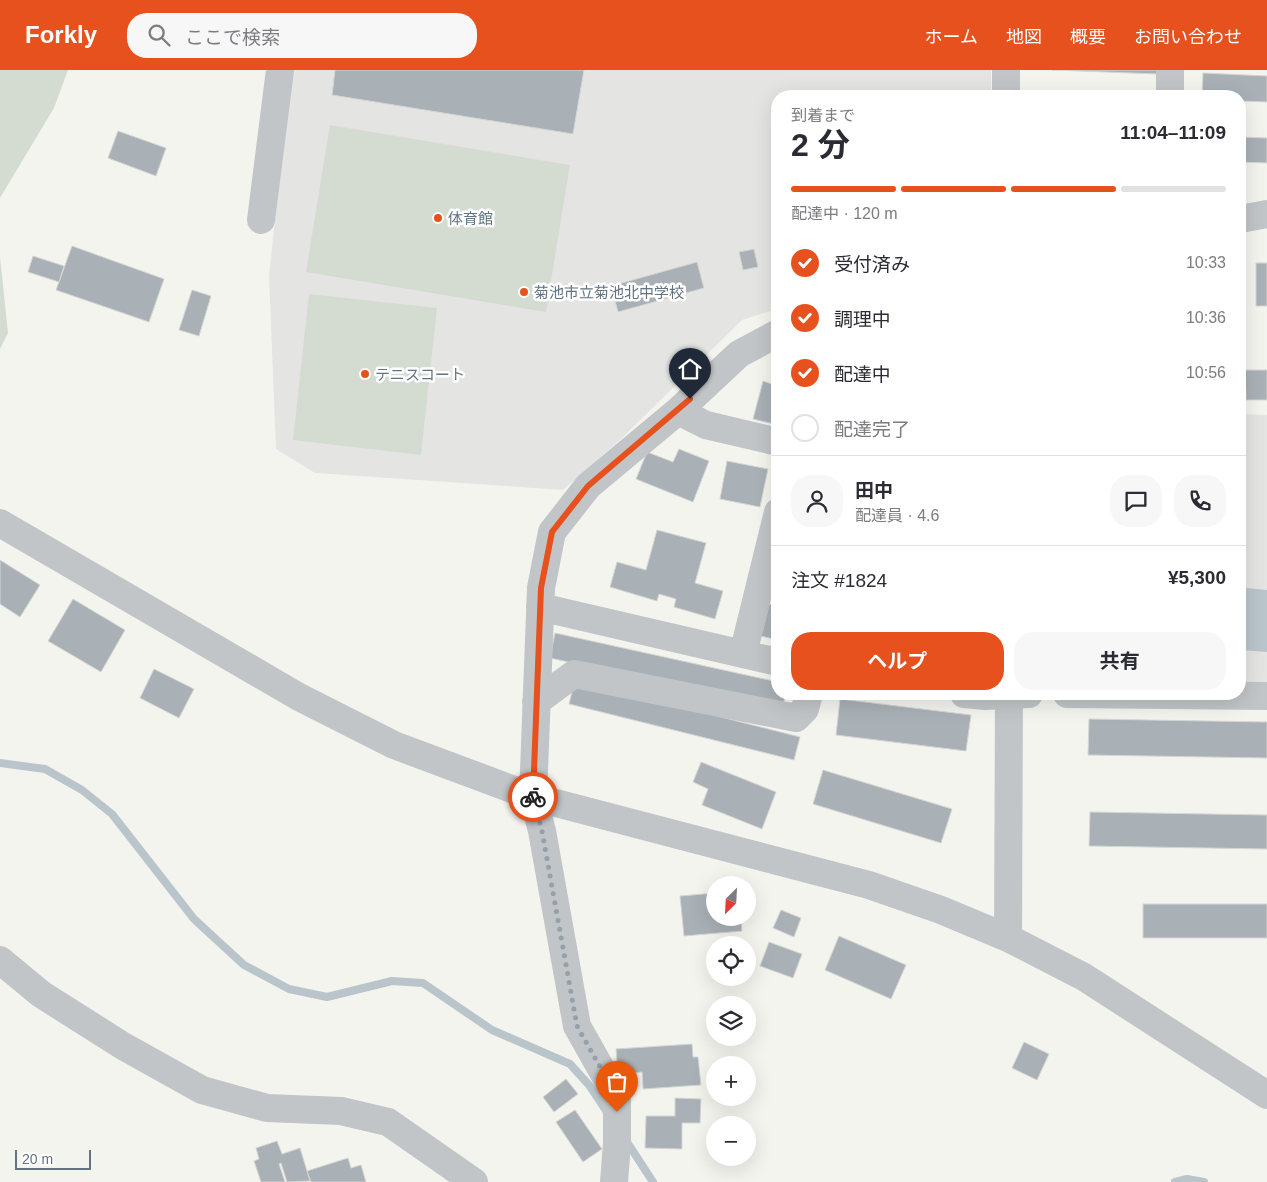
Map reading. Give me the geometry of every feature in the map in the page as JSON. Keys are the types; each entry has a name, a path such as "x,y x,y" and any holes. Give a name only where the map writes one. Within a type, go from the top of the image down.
{"street":[{"path":"261,220 280,70"},
{"path":"1006,70 1006,90"},
{"path":"1170,70 1170,90"},
{"path":"1246,218 1267,214"},
{"path":"614,1182 618,1143 617,1097 577,1026 542,831 533,797 541,588 552,532 588,486 678,410 739,354 771,337"},
{"path":"678,410 706,425 771,440"},
{"path":"0,523 299,698 394,745 533,797 869,885 941,910 1008,938 1084,977 1267,1094"},
{"path":"743,654 771,540"},
{"path":"540,607 771,660"},
{"path":"536,702 574,674 796,718 805,709 807,700"},
{"path":"1246,696 1267,696"},
{"path":"1008,938 1015,700"},
{"path":"0,960 57,1004 123,1046 202,1090 267,1108 341,1111 388,1122 474,1182"}],"shaded area":[{"path":"0,70 68,70 54,108 0,198"},
{"name":"菊池市立菊池北中学校","path":"291,70 991,70 991,90 771,90 771,311 742,320 621,439 563,490 315,473 276,449 269,276"},
{"name":"体育館","path":"330,125 570,165 546,312 306,272"},
{"path":"0,257 8,333 0,349"},
{"name":"テニスコート","path":"309,294 437,308 421,455 293,440"},
{"path":"1246,414 1267,415 1267,684 1246,682"},
{"path":"1246,588 1267,590 1267,652 1246,650"}],"building":[{"path":"335,70 584,70 573,134 332,95"},
{"path":"1052,70 1159,70 1158,74"},
{"path":"1203,73 1267,76 1267,102 1246,101 1246,90 1202,90"},
{"path":"118,131 166,148 156,176 108,158"},
{"path":"1246,137 1267,138 1267,163 1246,162"},
{"path":"72,246 164,279 149,322 56,290"},
{"path":"754,249 758,267 743,270 739,252"},
{"path":"33,256 64,266 59,282 28,272"},
{"path":"697,262 704,288 618,312 611,286"},
{"path":"1256,263 1267,263 1267,306 1256,306"},
{"path":"192,290 211,296 199,336 179,330"},
{"path":"1246,370 1267,370 1267,400 1246,400"},
{"path":"763,381 771,384 771,423 753,419"},
{"path":"679,449 709,461 693,502 636,479 647,452 673,462"},
{"path":"727,461 768,469 760,507 720,499"},
{"path":"657,530 706,543 695,583 723,591 715,619 674,607 676,599 659,594 657,601 610,587 617,562 646,570"},
{"path":"0,560 40,585 20,617 0,604"},
{"path":"73,599 125,630 101,672 48,641"},
{"path":"769,604 771,604 771,638 761,636"},
{"path":"555,633 771,680 771,700 784,700 782,708 550,658"},
{"path":"154,669 194,689 179,718 140,698"},
{"path":"575,680 800,737 794,760 569,704"},
{"path":"840,700 971,715 966,751 836,735"},
{"path":"1089,719 1267,722 1267,758 1088,755"},
{"path":"701,762 776,792 762,829 702,805 708,789 693,782"},
{"path":"823,770 952,809 941,843 813,804"},
{"path":"1090,812 1267,815 1267,849 1089,846"},
{"path":"706,894 706,926 742,926 742,931 684,936 680,896"},
{"path":"1143,904 1267,904 1267,938 1143,938"},
{"path":"781,910 801,918 794,937 773,928"},
{"path":"839,936 906,965 891,999 825,970"},
{"path":"769,942 802,954 793,978 760,966"},
{"path":"1024,1042 1049,1054 1037,1080 1012,1068"},
{"path":"692,1044 693,1057 698,1057 701,1085 643,1089 642,1072 618,1074 616,1049"},
{"path":"566,1079 578,1094 554,1112 543,1097"},
{"path":"675,1098 701,1099 700,1123 682,1123 682,1149 645,1148 646,1116 675,1116"},
{"path":"575,1110 602,1149 583,1162 556,1122"},
{"path":"277,1141 282,1154 300,1148 310,1181 287,1182 281,1163 279,1164 285,1182 261,1182 254,1161 259,1159 256,1148"},
{"path":"348,1158 351,1168 361,1165 366,1182 311,1182 307,1171"}],"waterway":[{"path":"0,763 45,769 82,790 112,814 194,919 244,965 289,989 327,997 392,981 423,983 492,1030 570,1064 589,1085 609,1115"},
{"path":"625,1139 653,1182"},
{"path":"1175,1182 1187,1179 1204,1182"}],"way so far":[{"path":"533,797 542,831 577,1026 617,1097 617,1112"}],"place":[{"name":"体育館","path":"438,218"},
{"name":"菊池市立菊池北中学校","path":"524,292"},
{"name":"テニスコート","path":"365,374"}],"route":[{"path":"533,797 541,588 552,532 588,486 690,399"}]}
